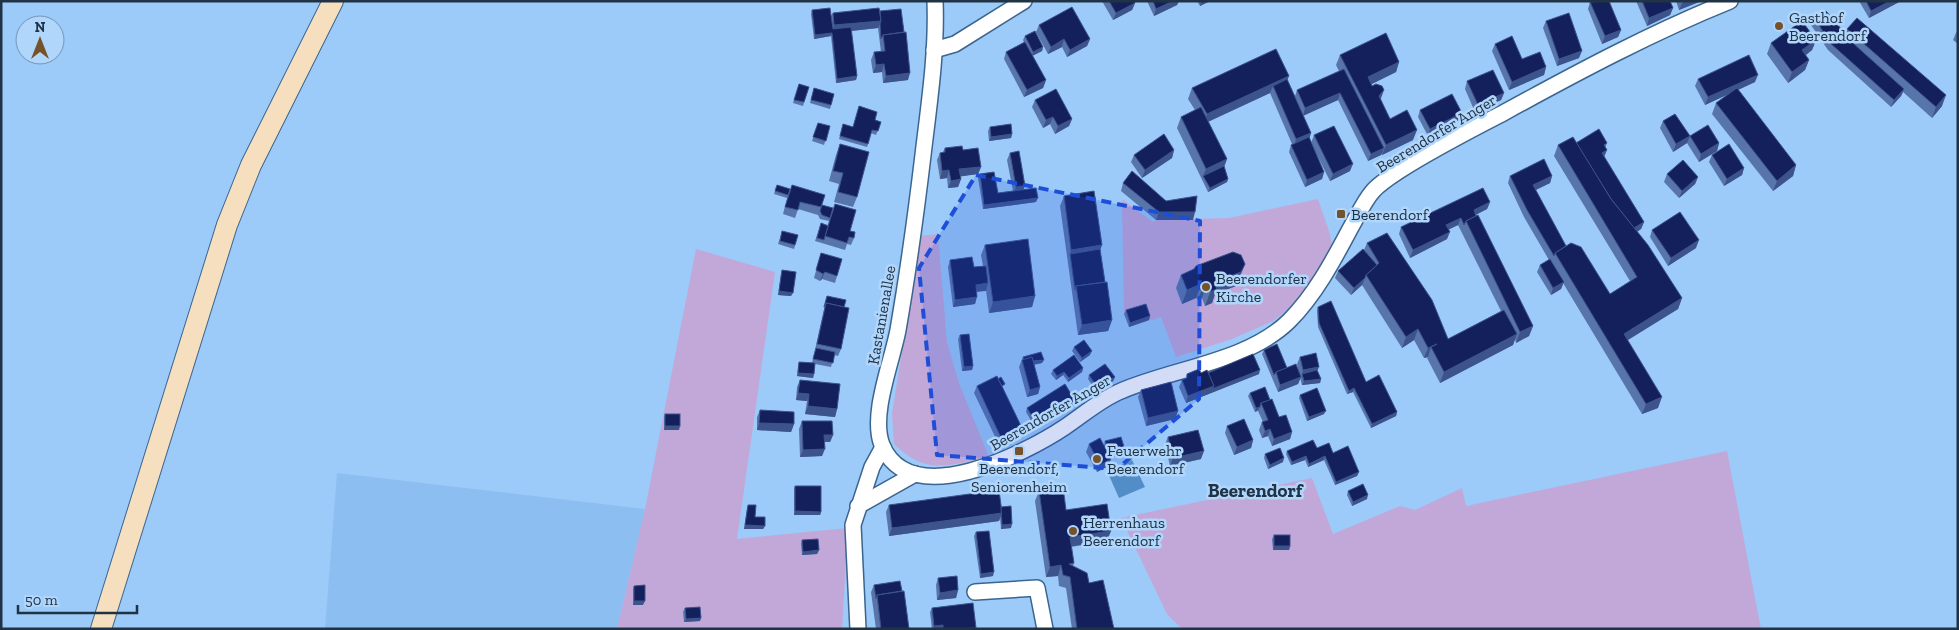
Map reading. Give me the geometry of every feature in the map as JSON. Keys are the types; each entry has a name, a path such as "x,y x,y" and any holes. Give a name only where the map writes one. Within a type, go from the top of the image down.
{"main road":[{"path":"101,629 227,225 251,165 333,1"}],"street":[{"name":"Kastanienallee","path":"883,447 878,432 882,397 897,333 907,271 934,50 935,1"},
{"path":"934,50 955,44 1024,1"},
{"name":"Beerendorfer Anger","path":"883,447 888,457 899,466 926,477 960,473 996,464 1062,429 1115,393 1253,346 1274,334 1291,319 1315,290 1373,191 1402,170 1578,71 1730,1"},
{"path":"858,629 853,525 872,467 883,447"},
{"path":"858,506 915,474"},
{"path":"975,592 1037,588 1045,629"}],"highlighted area":[{"path":"976,175 1200,221 1199,399 1117,469 937,455 919,268"}],"shaded area":[{"path":"1122,199 1153,222 1156,220 1229,218 1318,199 1330,234 1332,247 1322,267 1292,306 1273,321 1232,339 1176,357 1161,317 1129,327 1124,314"},
{"path":"938,234 947,342 959,383 989,457 938,466 917,461 894,444 892,414 920,236"},
{"path":"696,249 775,272 737,539 848,528 842,629 617,629 645,509"},
{"path":"1727,451 1761,629 1182,629 1167,614 1121,518 1312,478 1333,534 1400,506 1415,510 1462,488 1466,506"},
{"path":"1132,460 1145,487 1119,498 1107,471"},
{"path":"337,473 645,509 617,629 325,629"}],"building":[{"path":"1109,1 1134,1 1135,3 1116,13"},
{"path":"1153,1 1173,1 1156,9"},
{"path":"1609,1 1621,30 1605,36 1590,2"},
{"path":"1642,1 1670,1 1673,8 1649,18"},
{"path":"1866,1 1890,1 1871,11"},
{"path":"1072,7 1090,39 1070,50 1064,39 1051,47 1039,25"},
{"path":"830,8 833,29 851,27 857,76 837,79 832,33 815,35 812,10"},
{"path":"879,8 881,21 834,25 833,13"},
{"path":"901,9 904,32 883,35 881,39 880,11"},
{"path":"1826,11 1854,44 1904,89 1894,100 1830,43 1814,17"},
{"path":"1569,13 1582,51 1559,59 1546,21"},
{"path":"1857,18 1946,95 1936,107 1847,29"},
{"path":"1802,21 1816,40 1802,50 1809,60 1792,72 1771,43"},
{"path":"1035,31 1043,47 1033,52 1025,36"},
{"path":"906,32 910,73 886,76 884,64 876,65 874,52 885,51 883,35"},
{"path":"1386,33 1399,62 1368,77 1372,86 1376,84 1382,86 1384,90 1379,96 1390,119 1407,110 1417,130 1386,145 1340,55"},
{"path":"1512,36 1522,59 1540,52 1546,67 1512,82 1495,44"},
{"path":"1025,42 1046,80 1027,90 1006,52"},
{"path":"1276,49 1289,76 1207,114 1192,88"},
{"path":"1749,55 1758,75 1708,97 1698,79"},
{"path":"1344,69 1384,148 1371,154 1340,93 1305,108 1297,90"},
{"path":"1493,70 1504,93 1478,105 1467,81"},
{"path":"1287,79 1311,133 1296,139 1273,86"},
{"path":"799,84 809,87 804,102 794,100"},
{"path":"814,88 834,94 831,105 811,100"},
{"path":"1737,88 1796,165 1777,181 1716,103"},
{"path":"1056,89 1072,119 1058,126 1053,117 1046,120 1035,100"},
{"path":"1452,94 1462,113 1430,129 1420,110"},
{"path":"859,106 877,112 875,120 881,122 878,131 872,130 868,144 840,136 843,124 853,127"},
{"path":"1201,107 1227,159 1206,169 1181,117"},
{"path":"1675,114 1690,136 1676,144 1663,121"},
{"path":"818,123 830,126 826,141 813,137"},
{"path":"1011,124 1012,134 991,137 990,127"},
{"path":"1708,125 1719,143 1701,154 1690,136"},
{"path":"1334,126 1353,164 1333,174 1314,135"},
{"path":"1599,129 1607,143 1604,145 1607,150 1602,153 1644,222 1634,228 1611,199 1576,143"},
{"path":"1164,134 1174,150 1145,170 1134,155"},
{"path":"1309,137 1324,172 1307,180 1291,145"},
{"path":"1573,137 1611,199 1648,245 1682,298 1624,334 1662,397 1646,404 1555,253 1571,243 1581,247 1610,294 1637,277 1558,145"},
{"path":"840,144 869,152 857,197 838,192 843,173 833,171"},
{"path":"1729,144 1744,168 1727,179 1712,155"},
{"path":"962,146 963,150 978,148 981,167 959,169 961,179 951,181 949,170 942,171 940,153 945,152 945,148"},
{"path":"1019,151 1025,186 1016,187 1010,153"},
{"path":"1544,159 1552,176 1533,185 1566,246 1555,253 1554,256 1510,176"},
{"path":"1683,160 1698,177 1682,191 1667,174"},
{"path":"1224,166 1228,179 1210,188 1203,176"},
{"path":"1132,171 1166,201 1197,196 1195,212 1159,212 1123,183"},
{"path":"994,172 998,193 1036,188 1038,198 984,205 980,174"},
{"path":"777,185 790,189 788,195 775,191"},
{"path":"792,185 825,195 821,207 800,202 798,210 785,207"},
{"path":"1483,188 1490,202 1474,210 1476,216 1466,221 1464,225 1461,218 1446,225 1450,232 1413,250 1401,227"},
{"path":"1094,191 1102,245 1071,250 1064,196"},
{"path":"835,204 856,210 850,231 855,232 854,238 849,237 847,243 825,236"},
{"path":"822,205 833,208 830,218 822,215 820,211"},
{"path":"1680,212 1699,240 1671,258 1652,230"},
{"path":"1478,215 1533,326 1520,332 1466,221"},
{"path":"821,223 828,226 824,240 817,238"},
{"path":"782,231 798,235 795,245 780,241"},
{"path":"1387,233 1432,300 1448,339 1504,310 1517,334 1444,372 1431,347 1437,344 1428,348 1418,329 1406,337 1366,275 1379,263 1367,243"},
{"path":"1028,239 1035,296 993,302 985,245"},
{"path":"1100,249 1105,282 1076,286 1075,290 1070,254"},
{"path":"1363,249 1377,265 1354,288 1338,271"},
{"path":"1233,252 1241,255 1245,264 1241,272 1214,282 1217,289 1210,292 1207,285 1203,286 1201,284 1187,290 1181,275 1194,269 1196,266"},
{"path":"821,253 842,259 837,276 825,272 823,274 816,270"},
{"path":"972,257 974,267 986,266 988,283 976,285 977,297 955,300 950,260"},
{"path":"1550,259 1564,282 1553,288 1540,265"},
{"path":"782,270 796,272 793,293 779,291"},
{"path":"1107,282 1112,320 1082,325 1076,286"},
{"path":"827,296 846,300 844,307 826,303 824,307"},
{"path":"1331,301 1366,382 1379,375 1397,412 1372,424 1354,388 1349,391 1319,323 1318,307"},
{"path":"826,303 849,308 841,349 817,344"},
{"path":"1146,304 1150,316 1130,323 1126,310"},
{"path":"969,334 973,366 964,367 960,335"},
{"path":"1084,340 1092,351 1082,358 1074,347"},
{"path":"1277,344 1287,368 1276,372 1274,375 1264,350"},
{"path":"816,348 835,352 833,363 813,359"},
{"path":"1041,352 1044,360 1033,361 1032,357 1024,360 1023,357"},
{"path":"1316,353 1319,367 1303,370 1300,357"},
{"path":"1253,354 1260,370 1212,389 1214,386 1208,373"},
{"path":"1074,355 1083,368 1069,378 1064,372 1057,376 1053,370"},
{"path":"1032,357 1040,387 1030,390 1022,360"},
{"path":"799,362 815,363 814,374 798,373"},
{"path":"1105,364 1115,377 1098,388 1089,375"},
{"path":"1296,364 1301,377 1280,385 1276,372"},
{"path":"1199,369 1201,373 1207,370 1214,386 1188,396 1182,380 1187,378 1187,374"},
{"path":"1317,370 1321,379 1304,381 1302,374"},
{"path":"997,376 1023,430 1002,440 977,386"},
{"path":"1001,377 1005,384 1002,386 998,379"},
{"path":"800,380 840,384 837,409 808,406 809,394 798,393"},
{"path":"1171,382 1178,411 1148,418 1141,390"},
{"path":"1065,384 1076,402 1038,426 1027,408"},
{"path":"1265,387 1270,400 1261,403 1260,407 1256,408 1250,393"},
{"path":"1317,388 1326,411 1309,417 1300,395"},
{"path":"1272,399 1279,417 1286,415 1292,432 1274,439 1270,429 1265,431 1262,422 1268,420 1261,403"},
{"path":"760,410 794,412 794,424 759,423"},
{"path":"665,414 680,414 680,426 665,426"},
{"path":"1244,419 1253,440 1237,447 1227,426"},
{"path":"802,421 832,421 833,435 824,435 825,449 803,450"},
{"path":"1198,430 1204,451 1173,458 1168,437"},
{"path":"1121,437 1125,450 1109,455 1105,441"},
{"path":"1100,438 1111,459 1100,465 1089,444"},
{"path":"1313,440 1317,448 1329,443 1333,453 1348,446 1359,472 1336,482 1325,456 1309,464 1306,456 1292,462 1287,451"},
{"path":"1280,448 1284,458 1270,465 1265,454"},
{"path":"1363,484 1368,495 1353,502 1348,491"},
{"path":"795,486 821,486 821,512 795,511"},
{"path":"1063,487 1066,510 1107,504 1111,531 1070,537 1074,563 1069,564 1087,573 1089,583 1103,580 1114,629 1077,629 1070,577 1063,575 1061,565 1050,567 1039,491"},
{"path":"999,490 1002,513 892,528 889,505"},
{"path":"748,505 756,505 755,517 765,517 765,526 745,525"},
{"path":"1011,506 1012,524 1002,525 1001,507"},
{"path":"989,531 994,572 981,574 976,532"},
{"path":"1274,535 1290,535 1290,546 1274,546"},
{"path":"818,539 819,550 803,552 802,540"},
{"path":"957,576 958,590 940,593 938,578"},
{"path":"900,581 902,591 877,595 876,599 874,585"},
{"path":"645,585 645,601 634,601 634,586"},
{"path":"904,591 909,629 881,629 877,595"},
{"path":"973,603 976,628 943,629 943,625 934,626 932,608"},
{"path":"700,607 701,618 686,619 685,608"}],"place":[{"name":"Gasthof Beerendorf","path":"1779,26"},
{"name":"Beerendorf","path":"1341,214"},
{"name":"Beerendorfer Kirche","path":"1206,287"},
{"name":"Beerendorf, Seniorenheim","path":"1019,451"},
{"name":"Feuerwehr Beerendorf","path":"1097,459"},
{"name":"Herrenhaus Beerendorf","path":"1073,531"}],"district":[{"name":"Beerendorf","path":"1255,490"}]}
